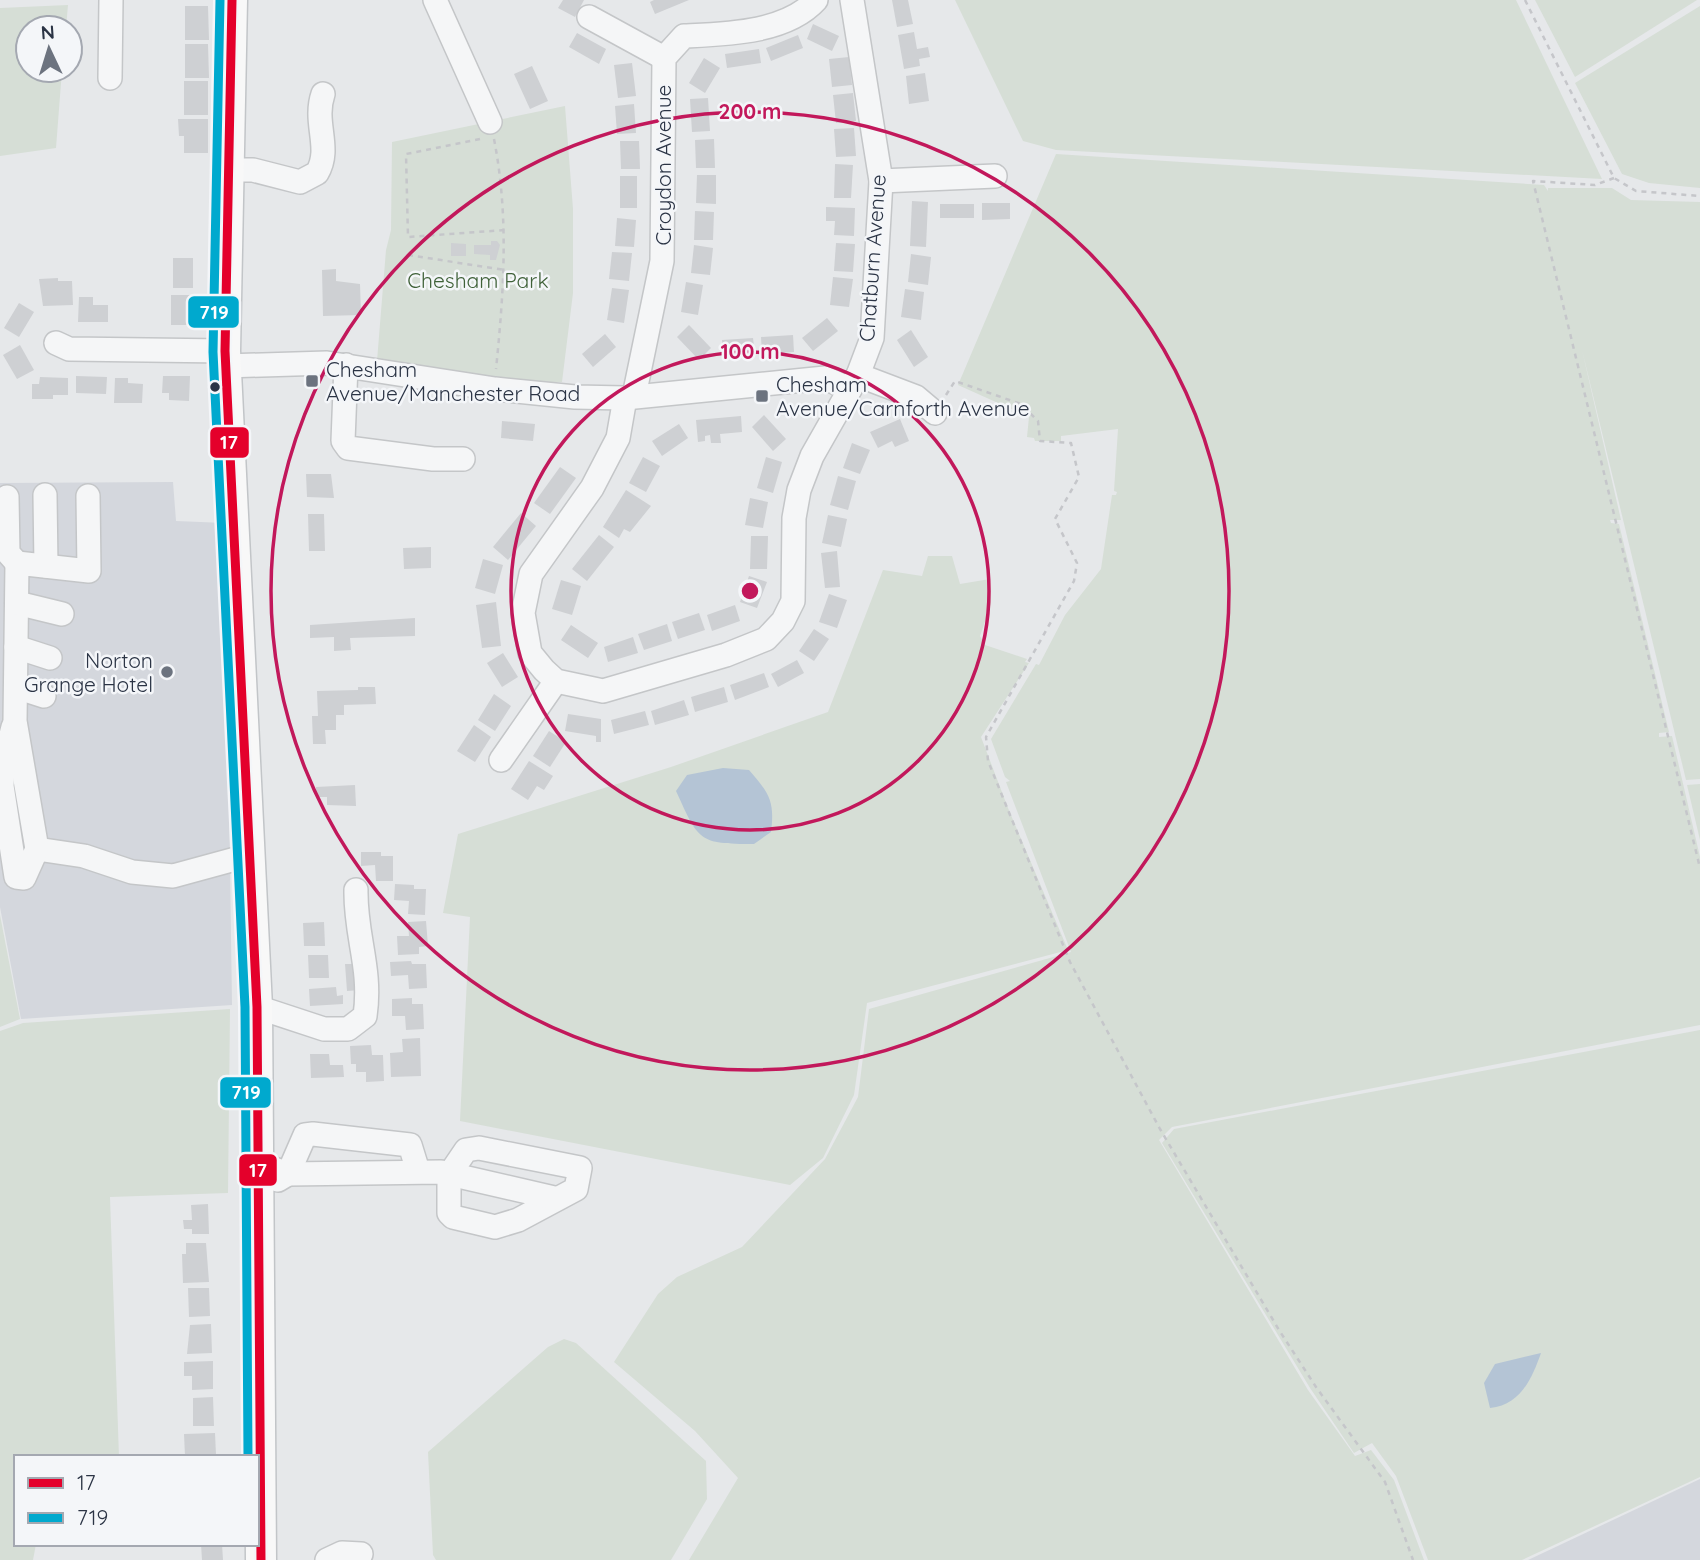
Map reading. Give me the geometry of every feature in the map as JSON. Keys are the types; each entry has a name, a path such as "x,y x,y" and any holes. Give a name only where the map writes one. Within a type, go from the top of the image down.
{"main road":[{"path":"237,1 229,170 225,358 257,1007 261,1560"}],"street":[{"path":"110,78 111,0"},
{"path":"435,0 486,130"},
{"name":"Croydon Avenue","path":"556,681 530,653 523,613 525,594 531,573 592,488 618,438 630,397 662,261 664,58 684,36 742,34 806,11 816,0"},
{"name":"Chatburn Avenue","path":"556,681 603,691 726,655 766,639 783,621 793,601 792,547 799,490 812,456 854,382 872,338 881,181 852,0"},
{"path":"589,17 664,58"},
{"path":"229,170 253,170 288,181 308,180 317,173 325,154 309,125 323,94"},
{"path":"881,181 995,176"},
{"path":"56,343 69,349 346,365 495,389 575,397 630,397 825,378 916,397 935,413"},
{"path":"346,365 343,441 348,448 433,459 463,459"},
{"path":"45,495 46,566"},
{"path":"17,563 89,571 88,496"},
{"path":"8,497 8,553 17,563 15,721 37,849 24,878 16,877 2,786 3,767 15,721"},
{"path":"17,603 62,614"},
{"path":"16,648 50,658"},
{"path":"501,760 556,681"},
{"path":"16,687 44,696"},
{"path":"37,849 84,856 132,872 173,876 249,848"},
{"path":"257,1007 324,1029 348,1029 365,1016 368,992 363,942 355,918 355,890"},
{"path":"258,1195 288,1174 305,1135 410,1145 418,1171"},
{"path":"479,1148 580,1168 576,1189 554,1198 518,1220 495,1227 449,1213 449,1175 466,1150 479,1148"},
{"path":"258,1163 288,1174 418,1171 449,1175 554,1198"},
{"path":"327,1560 342,1553 361,1554"}],"path":[{"path":"1525,0 1614,178 1636,191 1700,195"},
{"path":"495,389 505,270 505,230 498,161 486,130 406,154 408,237 505,230"},
{"path":"1614,178 1595,185 1533,181 1700,868"},
{"path":"408,255 505,270"},
{"path":"935,413 956,381 1021,404 1038,421 1040,441 1071,443 1079,477 1055,519 1077,563 1074,581 986,737 988,761 1065,954 1160,1129 1279,1330 1385,1482 1413,1560"}],"shaded area":[{"path":"173,482 176,521 225,523 232,1005 21,1019 0,907 0,483"},
{"path":"1700,1479 1700,1560 1528,1560"}],"green space":[{"path":"955,0 1516,0 1602,179 1056,150 1023,141"},
{"path":"1535,0 1697,0 1575,77"},
{"path":"68,5 67,14 14,14 14,84 61,84 56,148 0,156 0,8"},
{"path":"1700,6 1700,188 1649,183 1622,174 1575,83"},
{"name":"Chesham Park","path":"565,106 573,209 573,293 562,382 500,382 377,361 386,250 391,230 392,142"},
{"path":"1056,154 1544,185 1548,191 1548,188 1612,188 1631,200 1700,202 1700,779 1686,780 1582,350 1621,520 1610,520 1611,523 1619,524 1669,732 1659,733 1659,737 1672,736 1700,857 1700,1025 1172,1127 1159,1140 1308,1390 1355,1456 1371,1450 1394,1480 1424,1560 689,1560 738,1478 695,1431 614,1362 658,1294 677,1277 742,1247 825,1159 858,1097 869,1009 1071,952 1006,782 1010,781 1005,777 991,739 1036,664 1039,665 1065,615 1101,569 1112,495 1117,492 1114,491 1118,429 1061,436 1061,441 1035,441 1034,438 1027,437 1029,417 958,385"},
{"path":"928,556 952,556 960,584 990,579 991,604 980,636 985,645 1027,659 1025,662 1029,663 981,737 1068,950 867,1003 854,1095 823,1158 790,1185 460,1121 470,917 443,913 458,834 671,767 828,712 883,570 922,576"},
{"path":"1700,784 1700,840 1687,785"},
{"path":"0,915 20,1019 0,1027"},
{"path":"230,1009 228,1193 110,1197 119,1455 14,1455 14,1546 36,1546 33,1560 0,1560 0,1031 23,1023"},
{"path":"1700,1030 1700,1477 1522,1560 1428,1560 1396,1476 1372,1443 1354,1453 1310,1388 1162,1143 1174,1129"},
{"path":"564,1339 576,1343 706,1461 707,1499 671,1560 436,1560 433,1555 428,1452 548,1347"}],"water":[{"path":"723,768 749,770 769,798 772,812 771,832 754,844 721,843 703,836 690,820 676,791 687,775"},
{"path":"1541,1353 1524,1389 1510,1402 1490,1408 1484,1383 1495,1364"}],"building":[{"path":"563,0 584,0 575,17 558,8"},
{"path":"689,0 655,14 650,2"},
{"path":"892,0 908,0 913,24 897,27"},
{"path":"185,6 208,6 209,40 185,40"},
{"path":"813,24 839,36 832,51 807,39"},
{"path":"914,32 917,49 928,47 930,57 919,59 920,66 904,69 898,35"},
{"path":"577,33 606,49 599,64 569,47"},
{"path":"798,35 803,48 771,61 766,48"},
{"path":"185,44 208,44 209,78 185,78"},
{"path":"759,49 761,63 727,68 725,54"},
{"path":"849,57 852,85 832,87 829,59"},
{"path":"704,58 720,68 705,93 689,83"},
{"path":"632,63 636,96 618,98 614,65"},
{"path":"532,66 548,101 530,109 514,74"},
{"path":"925,73 929,101 909,104 906,76"},
{"path":"184,81 208,81 208,115 184,115"},
{"path":"853,93 856,121 836,123 833,95"},
{"path":"708,98 710,131 692,132 690,99"},
{"path":"634,104 636,133 617,134 615,106"},
{"path":"178,119 208,119 208,153 184,153 184,136 179,136"},
{"path":"854,128 856,156 836,157 834,129"},
{"path":"714,139 715,168 696,168 695,140"},
{"path":"620,141 639,141 640,169 621,169"},
{"path":"835,164 853,165 851,198 834,198"},
{"path":"697,175 716,175 716,204 696,203"},
{"path":"620,176 637,176 637,208 620,208"},
{"path":"912,201 928,202 926,247 910,246"},
{"path":"982,203 1010,203 1010,219 982,220"},
{"path":"940,204 974,204 974,218 940,218"},
{"path":"826,207 855,208 854,236 834,235 835,221 826,221"},
{"path":"695,211 714,212 713,240 694,240"},
{"path":"617,218 636,220 634,247 615,246"},
{"path":"491,241 497,241 500,245 496,260 490,260 490,255 474,254 474,245 491,245"},
{"path":"451,243 466,244 466,256 451,256"},
{"path":"836,243 855,244 853,272 834,271"},
{"path":"694,245 713,248 710,275 691,273"},
{"path":"612,252 632,253 629,281 609,279"},
{"path":"911,254 931,257 928,285 908,282"},
{"path":"173,258 193,258 193,288 173,288"},
{"path":"336,269 336,281 360,284 361,315 323,316 322,270"},
{"path":"833,277 853,279 849,307 830,305"},
{"path":"58,278 58,281 72,281 73,305 43,306 39,279"},
{"path":"686,282 703,285 698,315 681,312"},
{"path":"612,288 629,290 624,323 607,320"},
{"path":"905,289 924,292 921,320 901,317"},
{"path":"171,295 192,295 191,325 171,325"},
{"path":"79,297 93,297 93,305 108,305 108,322 78,322"},
{"path":"19,303 34,312 19,337 4,328"},
{"path":"827,318 838,331 813,351 802,338"},
{"path":"689,325 711,348 699,360 677,337"},
{"path":"911,330 928,357 914,367 897,340"},
{"path":"605,334 616,347 593,367 582,354"},
{"path":"793,335 794,352 762,354 761,337"},
{"path":"753,338 755,355 723,357 722,340"},
{"path":"20,345 34,370 17,379 3,355"},
{"path":"76,376 107,377 106,394 76,393"},
{"path":"163,376 190,376 189,401 169,400 169,393 162,393"},
{"path":"40,377 68,378 68,395 53,395 53,399 32,399 32,384 39,384"},
{"path":"115,378 128,378 128,383 143,384 142,403 114,403"},
{"path":"764,415 786,439 773,451 752,427"},
{"path":"741,416 742,432 720,434 721,443 711,443 710,435 705,436 705,441 698,442 696,420"},
{"path":"900,419 909,441 895,447 892,441 878,448 870,432"},
{"path":"502,421 535,424 533,441 501,438"},
{"path":"679,424 688,438 662,456 652,441"},
{"path":"852,443 870,450 860,474 843,468"},
{"path":"643,457 660,466 646,492 629,483"},
{"path":"766,457 782,462 773,493 757,488"},
{"path":"560,467 576,478 550,514 534,503"},
{"path":"306,474 331,474 334,498 307,497"},
{"path":"838,476 856,481 848,510 830,505"},
{"path":"626,490 651,506 630,532 624,529 619,538 603,527"},
{"path":"750,498 768,502 763,528 745,525"},
{"path":"521,513 536,526 508,560 493,547"},
{"path":"308,514 324,514 325,551 309,551"},
{"path":"828,515 847,519 841,547 822,543"},
{"path":"599,535 614,547 587,581 572,569"},
{"path":"751,536 768,536 767,569 750,569"},
{"path":"431,547 431,568 404,569 403,548"},
{"path":"837,551 840,587 825,588 821,553"},
{"path":"483,559 503,565 495,594 475,588"},
{"path":"749,576 767,582 757,608 740,602"},
{"path":"561,580 581,586 572,615 552,609"},
{"path":"829,594 847,600 837,628 819,622"},
{"path":"496,602 501,646 482,648 476,605"},
{"path":"735,605 740,621 712,631 707,615"},
{"path":"699,613 705,630 678,639 672,622"},
{"path":"415,618 415,636 350,638 351,650 334,651 334,637 310,638 310,625"},
{"path":"667,624 672,641 644,650 638,634"},
{"path":"571,625 598,643 588,658 561,640"},
{"path":"814,629 829,639 814,661 799,651"},
{"path":"633,637 638,653 608,662 604,647"},
{"path":"503,653 518,677 502,687 487,663"},
{"path":"797,660 804,673 778,687 771,674"},
{"path":"764,673 769,687 735,700 730,685"},
{"path":"358,687 375,687 376,704 344,705 344,715 336,715 336,730 325,730 326,744 313,744 312,716 318,716 317,691 358,690"},
{"path":"724,687 728,702 695,712 691,697"},
{"path":"494,694 511,706 495,731 478,720"},
{"path":"684,700 689,715 655,725 651,711"},
{"path":"645,711 649,725 614,734 611,720"},
{"path":"568,714 601,719 601,742 596,742 596,736 565,731"},
{"path":"474,725 491,737 475,762 457,751"},
{"path":"549,731 566,742 550,767 533,756"},
{"path":"529,761 553,776 544,790 537,786 528,800 511,789"},
{"path":"355,785 356,806 327,805 327,797 316,797 316,787"},
{"path":"361,852 381,852 381,856 393,856 393,881 376,881 375,865 361,866"},
{"path":"395,884 426,889 425,915 408,914 409,901 394,900"},
{"path":"426,921 428,946 419,947 419,954 398,955 397,936 409,936 408,922"},
{"path":"324,922 325,946 304,946 303,923"},
{"path":"308,955 328,955 329,978 309,978"},
{"path":"411,961 412,964 426,964 427,988 409,989 408,975 391,976 390,962"},
{"path":"345,964 359,964 360,990 347,991"},
{"path":"336,987 337,996 343,995 343,1004 310,1006 309,989"},
{"path":"412,998 412,1004 423,1004 424,1029 406,1030 405,1016 392,1016 392,999"},
{"path":"420,1038 421,1076 391,1077 390,1053 403,1052 402,1039"},
{"path":"371,1045 372,1055 383,1055 384,1081 366,1082 366,1072 356,1072 356,1064 351,1064 350,1046"},
{"path":"310,1054 329,1054 330,1065 343,1065 344,1077 311,1078"},
{"path":"208,1204 209,1234 192,1234 192,1229 184,1229 183,1220 192,1220 191,1205"},
{"path":"186,1243 206,1243 209,1282 183,1283 182,1254 186,1254"},
{"path":"188,1288 209,1288 210,1316 189,1317"},
{"path":"211,1324 212,1353 187,1354 190,1325"},
{"path":"213,1361 213,1389 192,1390 192,1376 184,1376 184,1362"},
{"path":"213,1397 214,1426 193,1426 193,1398"},
{"path":"215,1433 216,1455 185,1455 184,1434"},
{"path":"201,1546 222,1546 223,1560 202,1560"}],"transit line":[{"name":"719","path":"220,0 213,352 245,1007 248,1455"},
{"name":"17","path":"232,0 225,351 257,1007 261,1560"}],"place":[{"name":"Chesham Avenue/Manchester Road","path":"312,381"},
{"name":"Chesham Avenue/Carnforth Avenue","path":"762,396"},
{"name":"Norton Grange Hotel","path":"167,672"}]}
